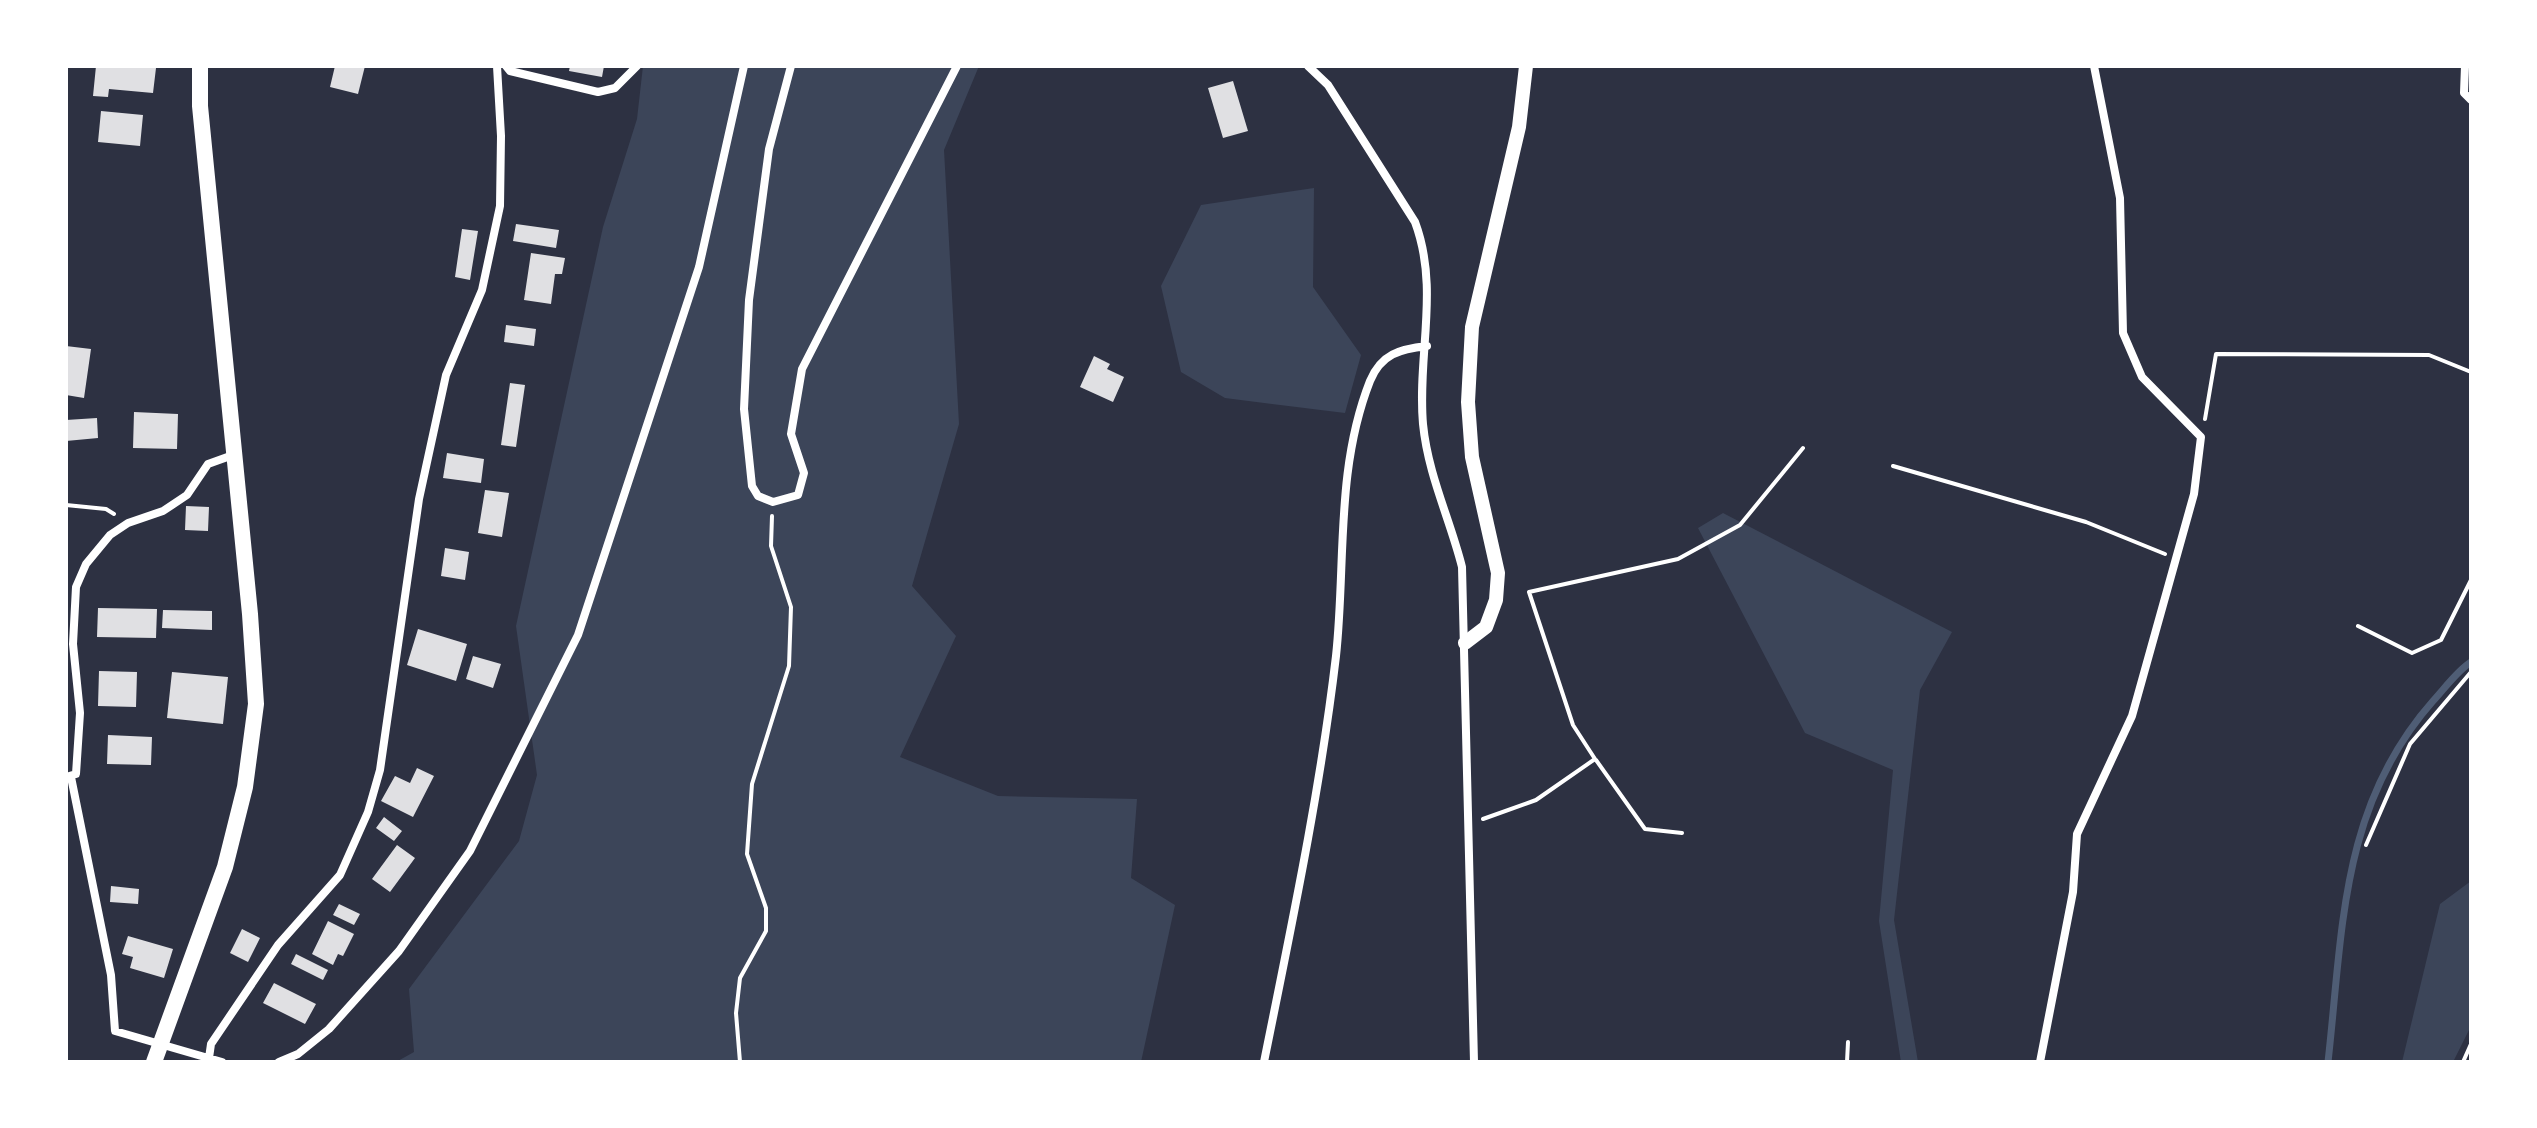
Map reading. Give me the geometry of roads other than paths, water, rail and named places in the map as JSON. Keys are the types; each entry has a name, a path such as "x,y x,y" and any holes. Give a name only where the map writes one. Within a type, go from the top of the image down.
{"main road":[{"path":"158,1054 225,867 245,787 256,704 250,614 200,106 200,66"}],"street":[{"path":"209,1058 211,1044 278,945 340,875 368,812 380,770 419,499 446,375 482,290 500,206 501,136 497,66"},
{"path":"506,66 510,71 598,92 615,88 637,66"},
{"path":"279,1062 298,1054 329,1029 399,951 470,851 578,635 699,267 744,66"},
{"path":"791,66 769,149 749,300 745,393 749,476 758,496 773,502 798,495 804,473 791,434 802,369 957,66"},
{"path":"1308,66 1328,85 1415,222 1424,246 1429,286 1423,420 1429,469 1451,523 1462,567 1474,1062"},
{"path":"1465,643 1486,627 1496,600 1498,573 1472,457 1468,402 1472,327 1519,127 1526,66"},
{"path":"2040,1062 2073,892 2077,834 2132,716 2194,494 2201,437 2142,377 2123,333 2120,198 2094,66"},
{"path":"2465,66 2464,93 2471,100"},
{"path":"1264,1062 1296,907 1336,655 1343,506 1352,438 1371,379 1384,358 1400,349 1427,346"},
{"path":"222,1062 158,1054 115,1031 111,975 68,777 76,774 80,713 73,644 76,587 86,564 110,535 128,523 163,511 187,495 208,464 233,455"}],"waterway":[{"path":"2328,1062 2343,917 2363,827 2379,783 2402,741 2433,701 2471,662"}]}
